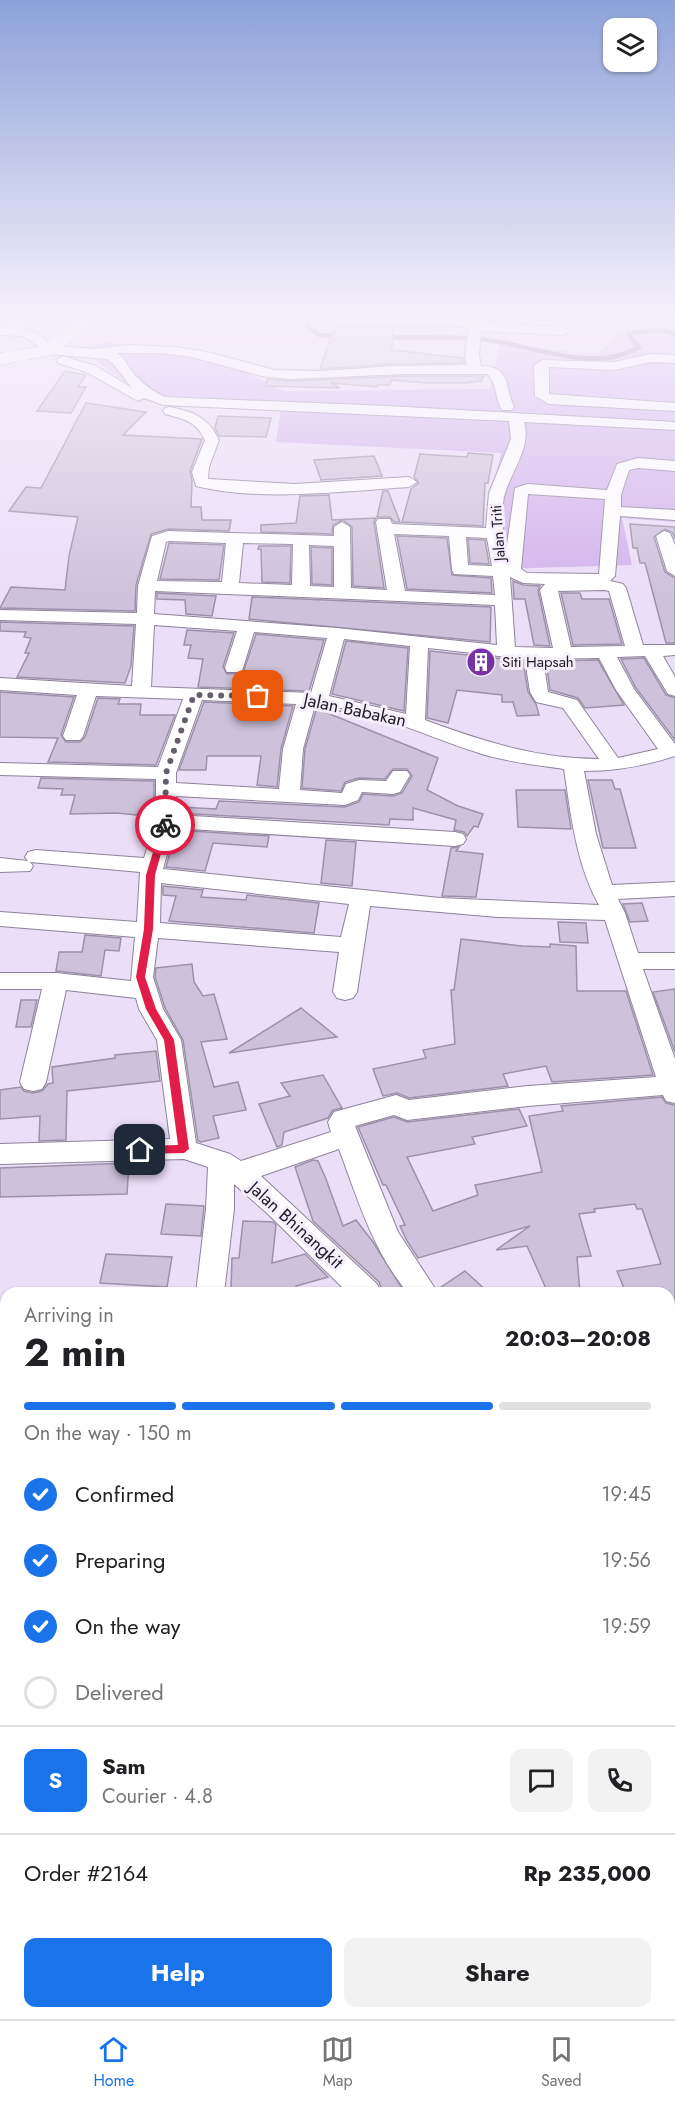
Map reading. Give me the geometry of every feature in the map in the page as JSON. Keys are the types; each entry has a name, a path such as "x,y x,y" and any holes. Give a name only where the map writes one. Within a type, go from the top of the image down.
{"street":[{"path":"156,407 196,418 205,424 212,440 200,470 201,483 234,487 304,489 409,482"},
{"path":"292,407 397,410 675,426"},
{"name":"Jalan Triti","path":"506,651 494,505 516,446 518,423 508,407"},
{"path":"675,466 627,464 622,467 613,503 608,576 605,578 599,580 523,578 512,571 521,491 528,489 613,503 675,515"},
{"path":"397,597 385,526 496,533"},
{"path":"457,532 460,570 501,571"},
{"path":"141,692 147,586 158,538 168,536 301,541 343,533 343,593"},
{"path":"664,536 675,571"},
{"path":"230,586 235,539"},
{"path":"301,541 301,590"},
{"path":"563,654 549,590 552,586 605,585 617,588 644,652 657,664 675,690"},
{"path":"147,586 230,586 397,597 502,600"},
{"path":"315,632 322,592"},
{"path":"0,615 146,619 337,633 533,654 606,654 675,650"},
{"path":"234,668 247,627"},
{"path":"290,795 293,749 337,633"},
{"path":"415,723 419,641"},
{"path":"533,654 539,692 543,699 570,704 613,765"},
{"path":"606,654 625,690 672,750"},
{"name":"Jalan Babakan","path":"0,684 313,699 374,711 415,723 489,750 573,765 613,765 639,761 672,750"},
{"path":"73,736 88,690"},
{"path":"184,1149 169,1040 144,992 141,977 148,929 152,871 166,821 166,781 194,695"},
{"path":"420,1287 407,1273 390,1241 341,1122 343,1119 396,1104 407,1110 528,1096 672,1089 614,913 603,893 585,834 573,765"},
{"path":"0,769 166,781 345,799 351,796 353,788 358,786 393,788 400,776"},
{"path":"166,821 455,839"},
{"path":"0,865 29,862 152,871 361,898 554,913 614,913"},
{"path":"603,893 675,889"},
{"path":"345,992 351,945 361,898"},
{"path":"0,919 351,945"},
{"path":"629,961 675,961"},
{"path":"0,981 56,981 144,992"},
{"path":"33,1082 56,981"},
{"path":"0,1154 184,1149 229,1167 347,1136"},
{"path":"211,1287 220,1209 229,1167"},
{"name":"Jalan Bhinangkit","path":"229,1167 279,1207 361,1287"}],"shaded area":[{"path":"252,407 675,407 675,522 622,518 632,565 498,569 488,508 501,453 276,442 281,409"}],"building":[{"path":"40,407 74,407 71,413 37,411"},
{"path":"84,407 114,407 146,412 123,435 202,439 190,471 191,507 201,507 202,520 231,520 229,531 168,529 151,534 136,585 135,611 0,608 11,587 65,590 69,556 78,517 9,511 26,487 41,488"},
{"path":"218,416 271,418 266,437 219,436 215,428"},
{"path":"468,453 493,455 488,483 485,483 483,526 402,522 411,489 419,483 414,477 420,454 467,457"},
{"path":"374,456 382,476 321,480 314,460"},
{"path":"383,491 388,491 400,522 394,522 390,517 377,517"},
{"path":"329,495 332,520 376,518 374,522 384,588 353,586 352,527 343,520 333,525 332,534 261,532 261,525 296,523 300,496"},
{"path":"630,524 675,527 675,539 672,532 665,529 654,537 665,572 675,578 675,643 666,643 645,563 640,563 637,548 633,548"},
{"path":"397,536 447,538 452,575 491,578 492,593 407,589"},
{"path":"468,539 485,540 489,564 470,563"},
{"path":"169,543 224,545 219,580 160,579"},
{"path":"259,546 291,546 290,583 262,582"},
{"path":"311,547 332,548 332,585 312,584"},
{"path":"513,581 523,585 540,586 538,590 550,646 534,645 525,599 514,599"},
{"path":"157,593 216,596 212,616 186,614 185,600 157,599"},
{"path":"561,593 580,593 582,599 609,599 622,644 573,645"},
{"path":"252,597 491,607 490,642 249,619"},
{"path":"0,622 134,626 131,666 125,683 17,677 29,653 25,653 31,638 24,637 26,632 0,631"},
{"path":"187,630 234,633 223,667 227,674 243,673 256,634 324,640 309,691 198,687 203,659 188,658 191,645 184,645"},
{"path":"346,641 408,648 404,711 332,694"},
{"path":"430,651 523,661 528,692 536,704 539,715 517,716 513,702 502,702 502,695 457,690 448,723 427,718"},
{"path":"644,658 666,695 675,698 675,740 636,688 621,659"},
{"path":"598,660 624,705 585,708 578,698 550,690 546,661"},
{"path":"0,692 74,697 61,735 66,742 80,742 85,737 98,698 120,699 118,704 141,704 140,715 175,715 156,765 48,762 58,738 0,737"},
{"path":"204,702 293,706 281,749 277,787 257,785 261,756 207,756 206,770 179,770"},
{"path":"317,707 346,712 320,710 438,758 427,790 458,806 483,814 478,827 474,826 467,836 464,832 454,830 456,820 413,808 413,820 390,819 389,825 178,813 179,807 216,809 219,801 345,807 359,802 363,794 393,796 402,793 412,776 407,769 393,769 385,779 359,778 345,782 341,791 302,788 305,749"},
{"path":"41,778 154,781 154,799 147,816 116,813 70,814 75,795 61,795 63,789 38,788"},
{"path":"588,780 612,780 615,789 620,789 636,848 603,848"},
{"path":"516,790 565,790 571,829 518,827"},
{"path":"176,830 269,836 267,847 213,843 205,871 166,867"},
{"path":"326,840 356,842 352,886 321,883"},
{"path":"459,847 456,851 483,854 476,897 442,896 451,848"},
{"path":"163,886 203,890 201,897 246,900 247,895 319,903 314,933 169,921 176,896 163,895"},
{"path":"642,903 648,921 630,922 623,904"},
{"path":"558,922 586,923 588,943 560,942"},
{"path":"85,935 121,938 119,951 105,950 101,976 56,971 59,952 82,952"},
{"path":"461,939 522,946 550,947 550,944 576,946 577,991 626,991 653,1075 552,1082 546,1066 503,1074 508,1086 409,1098 397,1093 383,1096 373,1069 426,1058 423,1050 455,1044 451,990 454,990"},
{"path":"192,964 194,982 203,996 214,994 227,1039 201,1042 214,1087 238,1082 246,1110 213,1116 219,1138 201,1142 198,1141 183,1040 165,1008 155,977 156,968"},
{"path":"675,989 675,1052 653,992"},
{"path":"21,1000 37,1000 31,1027 16,1027"},
{"path":"301,1008 337,1037 229,1053"},
{"path":"156,1051 160,1081 67,1091 66,1140 39,1141 40,1116 0,1119 0,1090 21,1087 24,1091 33,1093 42,1091 48,1084 53,1083 52,1067 115,1058 115,1055"},
{"path":"323,1075 342,1108 333,1110 328,1118 284,1132 282,1145 277,1147 259,1104 290,1096 281,1083"},
{"path":"662,1097 666,1103 675,1105 675,1287 624,1287 617,1271 661,1264 642,1209 637,1209 635,1204 594,1209 595,1212 579,1214 591,1256 577,1257 580,1287 545,1287 527,1246 496,1250 530,1226 418,1258 400,1226 405,1225 386,1185 383,1185 358,1127 394,1117 407,1122 519,1109 527,1126 472,1137 475,1144 407,1157 433,1211 478,1195 475,1185 542,1172 529,1116 563,1111 561,1106"},
{"path":"313,1160 318,1161 343,1226 356,1220 401,1287 381,1287 379,1282 313,1221 295,1167"},
{"path":"129,1163 127,1194 0,1197 0,1168"},
{"path":"166,1204 204,1206 201,1236 161,1234"},
{"path":"243,1221 273,1222 276,1225 272,1263 305,1254 328,1277 296,1287 231,1287 232,1258 239,1258"},
{"path":"106,1254 172,1257 167,1287 100,1283"},
{"path":"465,1271 482,1287 441,1287"}],"way so far":[{"path":"165,825 166,773 194,695 258,696"}],"place":[{"name":"Siti Hapsah","path":"481,662"}],"route":[{"path":"140,1150 184,1149 169,1040 151,1009 141,977 148,929 150,875 165,825"}]}
